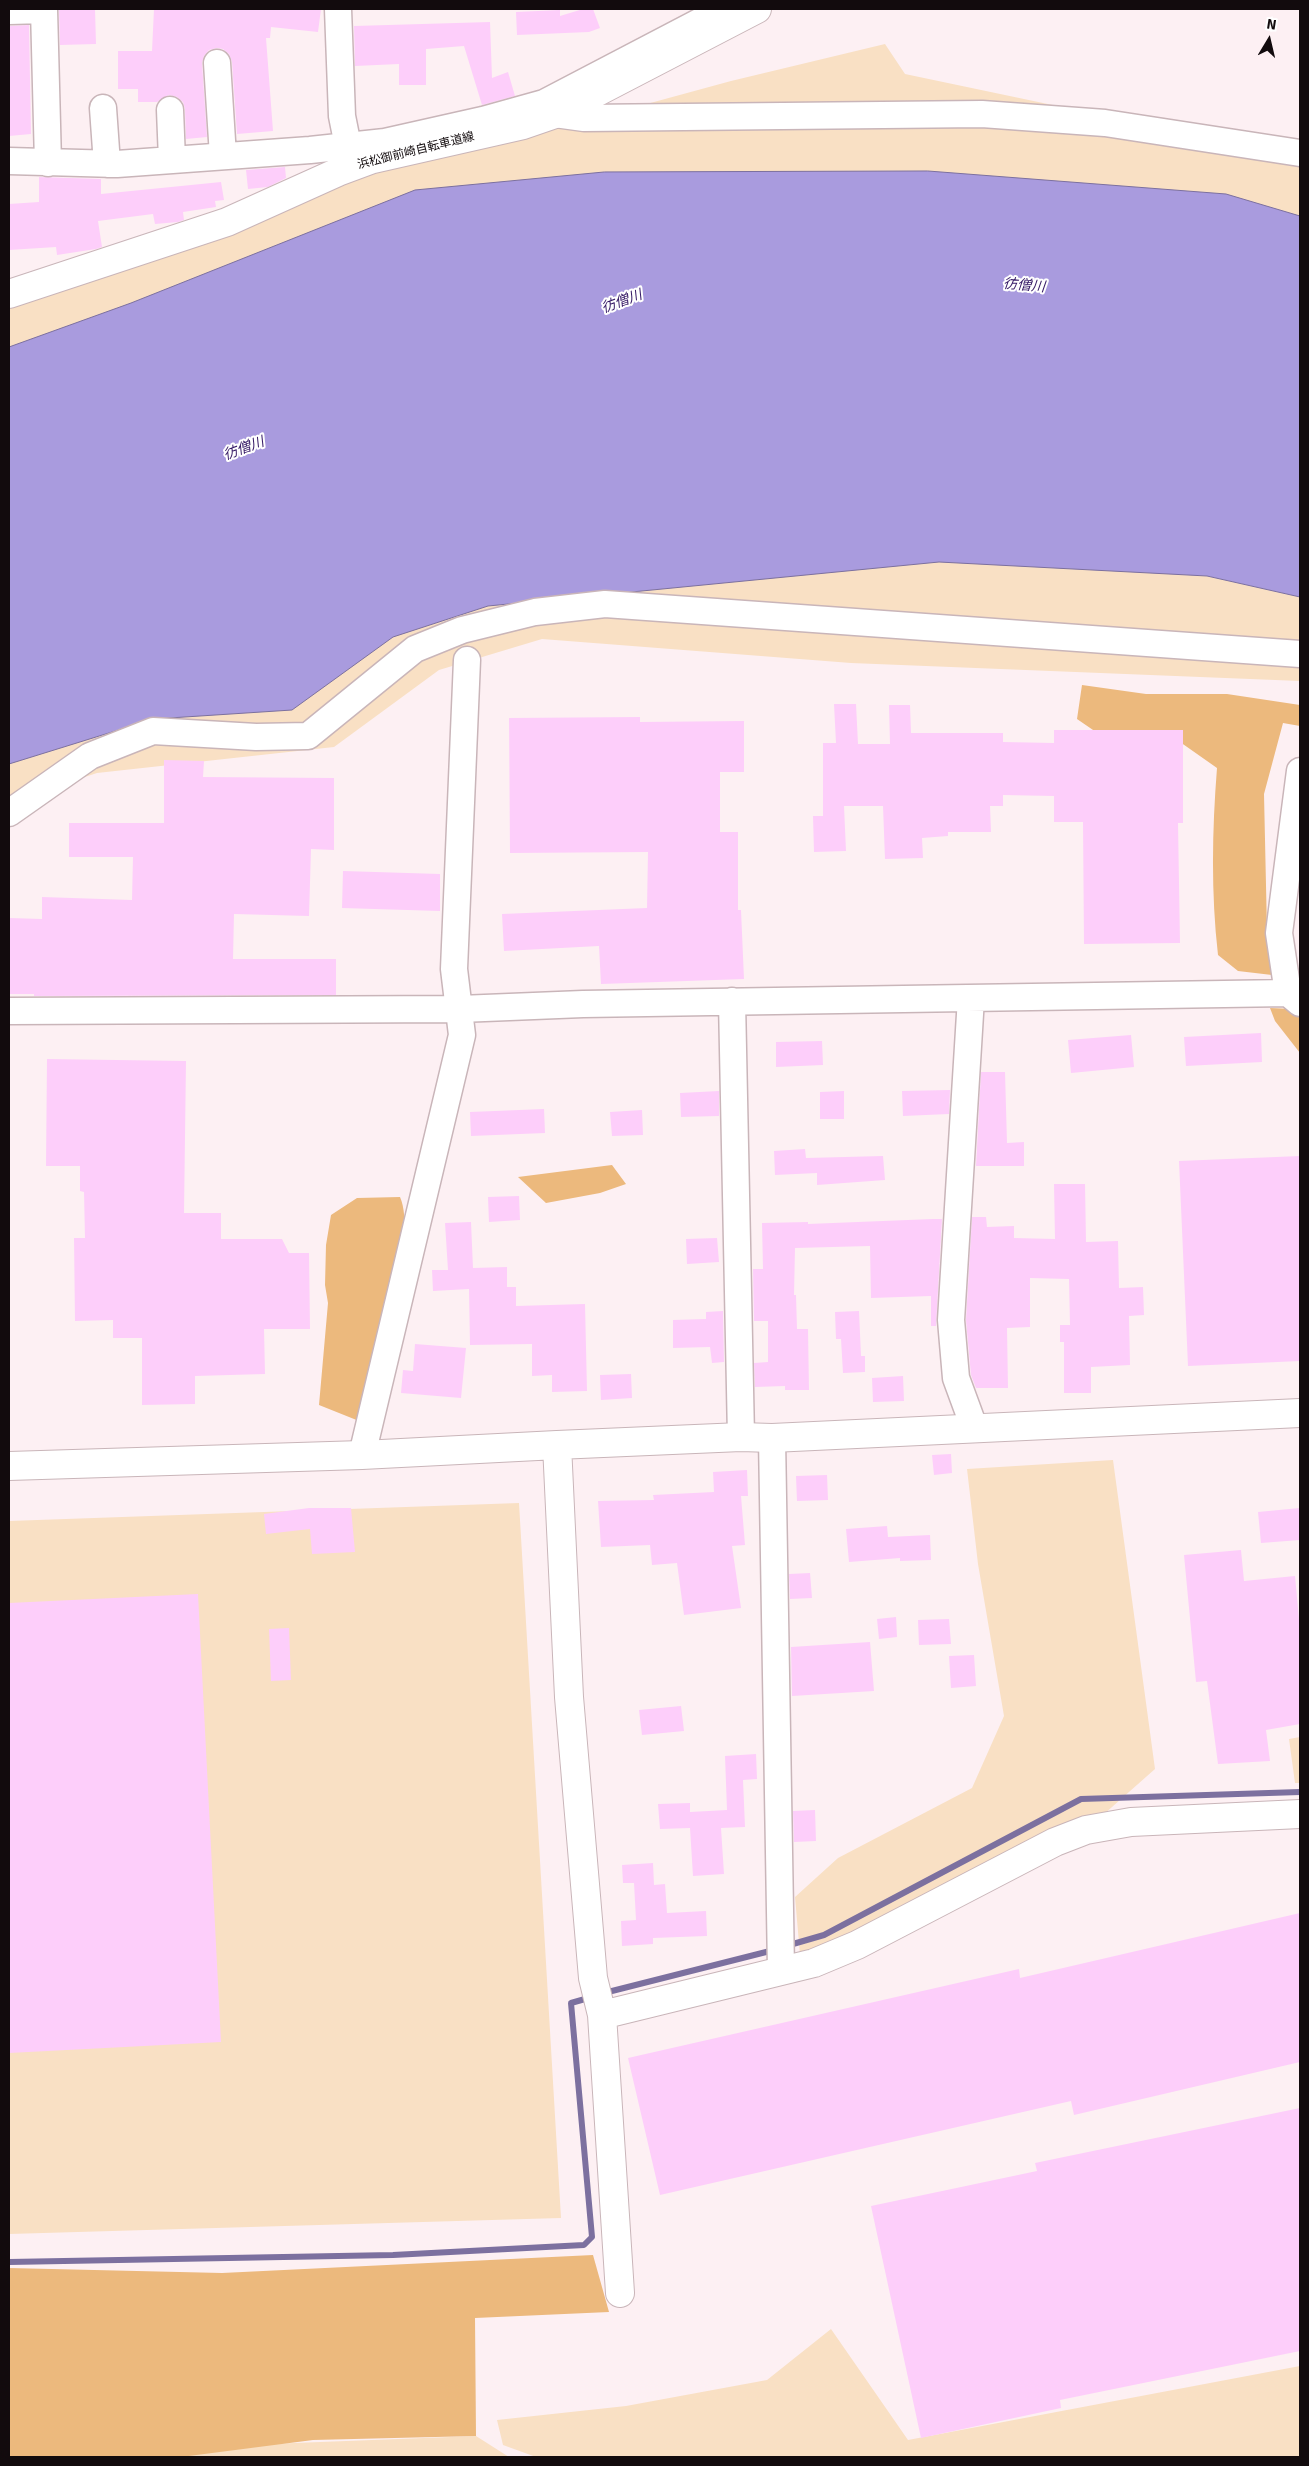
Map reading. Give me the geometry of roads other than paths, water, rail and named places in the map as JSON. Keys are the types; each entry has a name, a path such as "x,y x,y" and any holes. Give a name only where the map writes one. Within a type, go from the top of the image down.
{"street":[{"path":"338,9 342,116 348,146"},
{"path":"9,161 107,164 348,146 384,142 482,120 550,108 724,9"},
{"name":"浜松御前崎自転車道線","path":"9,294 227,222 338,172 373,159 523,125 550,108 757,9"},
{"path":"9,11 44,10 48,163"},
{"path":"217,63 223,156"},
{"path":"103,108 107,164"},
{"path":"550,108 584,118 982,114 1105,123 1300,152"},
{"path":"170,110 172,160"},
{"path":"9,813 90,756 153,731 256,737 308,736 415,648 462,630 535,612 605,604 1300,654"},
{"path":"362,1455 462,1035 454,969 466,660"},
{"path":"9,1010 460,1009 732,1001 971,998 1294,998 1279,933 1300,771"},
{"path":"971,998 951,1320 956,1378 974,1427"},
{"path":"732,1001 741,1437"},
{"path":"9,1466 362,1455 1300,1413"},
{"path":"772,1438 781,1970"},
{"path":"557,1445 569,1698 593,1978 602,2015 620,2293"},
{"path":"602,2015 814,1963 857,1945 1055,1842 1086,1830 1131,1822 1300,1814"}],"water":[{"name":"彷僧川","path":"928,171 1226,194 1300,216 1300,597 1207,576 939,562 488,606 393,637 292,710 154,719 9,764 9,347 131,303 415,190 604,172"}],"waterway":[{"path":"786,1946 824,1935 1081,1799 1300,1792"},
{"path":"604,1993 774,1950"},
{"path":"9,2262 393,2255 584,2245 592,2237 571,2003 592,1997"}]}
